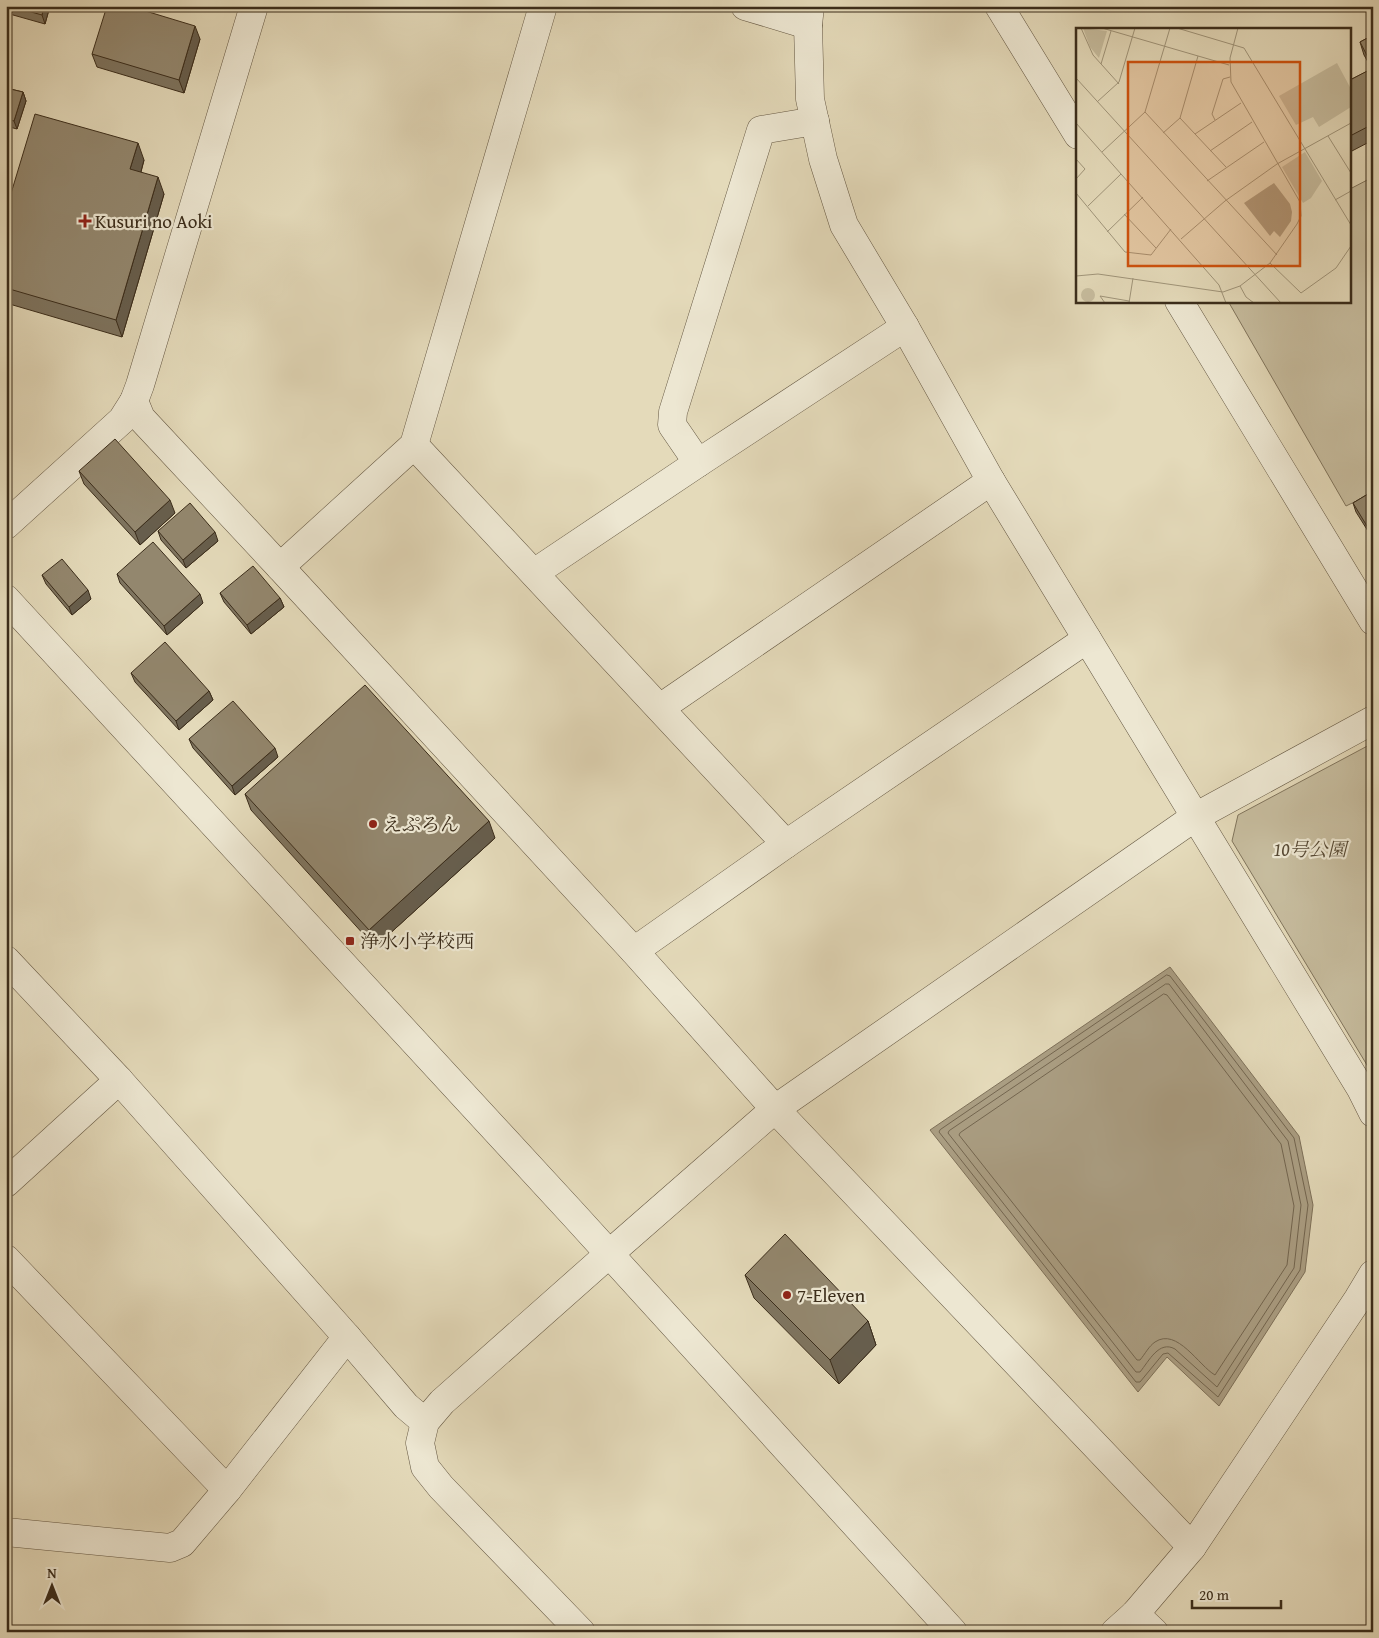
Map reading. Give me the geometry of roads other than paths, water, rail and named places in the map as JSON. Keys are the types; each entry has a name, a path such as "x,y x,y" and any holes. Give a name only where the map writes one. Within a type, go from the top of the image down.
{"street":[{"path":"6,525 122,420 134,401 254,6"},
{"path":"280,566 414,445 543,6"},
{"path":"745,6 809,16 810,99 823,159 844,224 906,327 991,481 1356,1081 1373,1113"},
{"path":"999,6 1076,133"},
{"path":"698,463 672,425 673,412 760,130 815,121"},
{"path":"1179,302 1373,621"},
{"path":"534,573 906,327"},
{"path":"134,401 141,418 280,566 634,951 775,1109 1192,1547"},
{"path":"414,445 786,844"},
{"path":"660,708 991,481"},
{"path":"6,599 609,1254 953,1632"},
{"path":"634,951 786,844 1087,639"},
{"path":"581,1632 440,1487 425,1468 420,1444 425,1422 442,1402 775,1109 1194,817 1373,720"},
{"path":"6,960 119,1080 406,1406 425,1422"},
{"path":"6,1183 119,1080"},
{"path":"6,1259 227,1490"},
{"path":"1114,1632 1145,1623 1192,1547 1373,1274"},
{"path":"6,1532 170,1548 182,1543 227,1490 347,1337"}],"water":[{"path":"1170,967 1299,1136 1313,1205 1305,1272 1219,1406 1167,1357 1138,1392 930,1130"}],"place":[{"name":"Kusuri no Aoki","path":"85,221"},
{"name":"えぷろん","path":"373,824"},
{"name":"浄水小学校西","path":"350,941"},
{"name":"7-Eleven","path":"787,1295"}],"park label":[{"name":"10号公園","path":"1310,849"}]}
